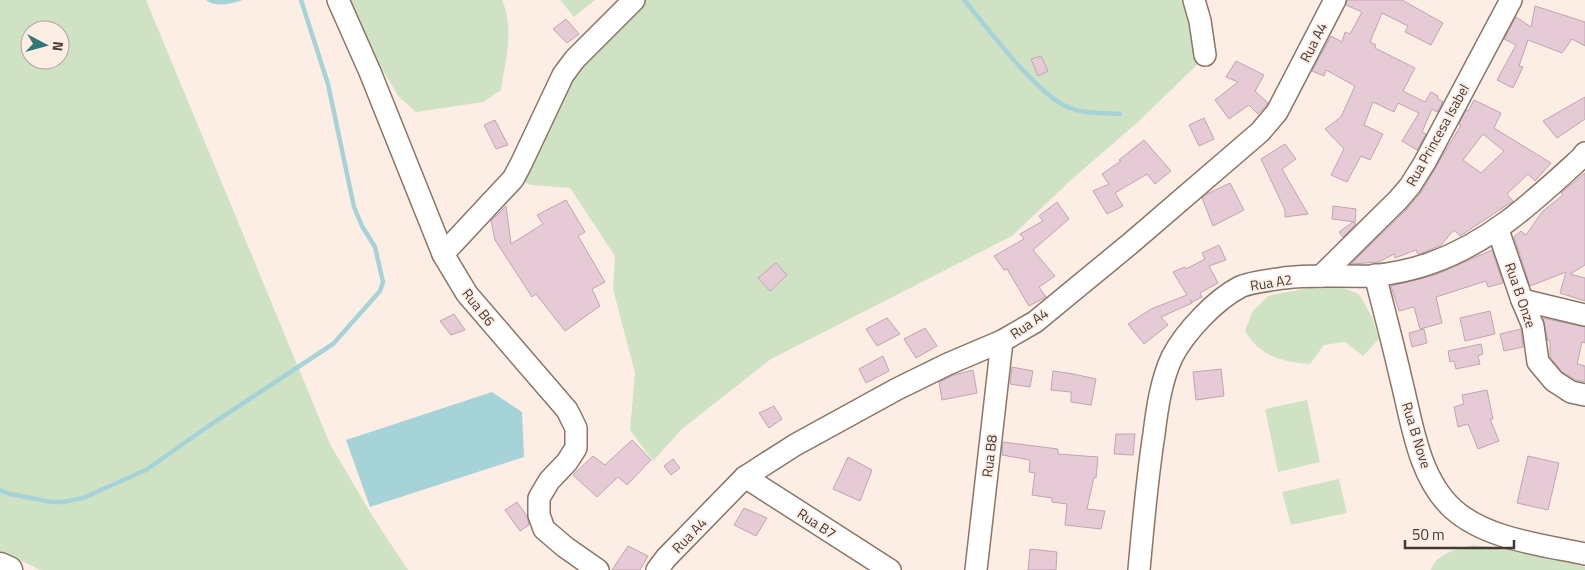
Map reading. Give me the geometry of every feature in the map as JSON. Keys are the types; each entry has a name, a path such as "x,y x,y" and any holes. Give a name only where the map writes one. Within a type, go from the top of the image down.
{"main road":[{"path":"0,566 9,570"}],"street":[{"name":"Rua B6","path":"338,0 370,72 443,254 468,294 567,410 576,428 576,448 567,462 549,481 539,498 539,514 544,528 565,547 598,570"},
{"path":"443,254 513,179 522,164 563,75 575,60 634,0"},
{"path":"1194,0 1200,21 1205,55"},
{"name":"Rua A4","path":"657,570 666,558 745,477 795,445 897,389 948,364 1002,341 1042,316 1132,243 1260,132 1277,112 1334,0"},
{"name":"Rua Princesa Isabel","path":"1320,276 1410,186 1425,162 1511,0"},
{"name":"Rua A2","path":"1139,570 1147,478 1159,395 1172,357 1195,325 1216,303 1241,286 1285,278 1375,275 1408,270 1432,263 1472,246 1498,230 1532,204 1584,156"},
{"name":"Rua B Onze","path":"1498,230 1533,326 1538,362 1554,381 1571,392 1585,395"},
{"name":"Rua B Nove","path":"1375,275 1420,454 1434,486 1453,509 1476,524 1510,538 1585,554"},
{"path":"1522,300 1585,315"},
{"name":"Rua B8","path":"976,570 1002,341"},
{"name":"Rua B7","path":"745,477 890,570"}],"green space":[{"path":"0,0 146,0 330,444 373,517 408,570 41,570 0,551"},
{"path":"346,0 502,0 508,22 508,45 501,90 483,102 416,112 399,97 359,31"},
{"path":"560,0 595,0 574,17"},
{"path":"625,0 1190,0 1203,59 1139,121 1070,181 1012,236 771,359 682,429 653,461 630,430 635,373 613,289 615,256 570,188 531,185 519,181 549,107"},
{"path":"1338,286 1359,294 1372,317 1379,339 1363,356 1345,342 1324,345 1310,364 1291,362 1273,357 1265,352 1251,340 1245,331 1253,311 1268,296 1313,287"},
{"path":"1307,400 1320,462 1278,472 1265,409"},
{"path":"1339,479 1347,513 1291,525 1282,492"},
{"path":"1473,545 1544,555 1585,567 1585,570 1431,570 1438,559 1443,556 1454,550"}],"water":[{"path":"206,0 243,0 219,5"},
{"path":"492,392 522,412 524,457 370,507 346,440"}],"building":[{"path":"1347,0 1402,0 1443,23 1431,45 1405,32 1408,26 1382,13 1370,42 1376,45 1375,48 1415,68 1403,91 1425,102 1431,92 1443,102 1437,112 1432,109 1422,132 1426,134 1417,150 1402,141 1419,113 1398,103 1394,112 1373,102 1364,125 1383,134 1370,160 1361,156 1347,182 1331,175 1344,149 1325,129 1341,117 1355,86 1326,70 1324,76 1312,71 1331,36 1342,42 1345,32 1350,34 1362,12 1346,5"},
{"path":"1535,6 1585,22 1585,46 1572,39 1562,53 1528,40 1519,66 1523,67 1513,88 1497,80 1516,45 1504,39 1516,17 1531,27"},
{"path":"566,19 579,34 567,43 553,29"},
{"path":"1041,56 1048,71 1038,76 1031,59"},
{"path":"1236,61 1264,75 1255,91 1268,103 1258,114 1249,105 1229,119 1215,100 1238,82 1226,77"},
{"path":"1585,97 1585,119 1557,138 1543,121"},
{"path":"1474,100 1501,113 1494,128 1551,163 1535,181 1528,174 1507,194 1513,201 1460,236 1454,230 1441,245 1420,254 1416,250 1395,258 1394,254 1379,262 1351,264 1420,194 1461,125 1459,124 1466,110 1468,111","holes":["1483,134 1504,151 1481,173 1463,160"]},
{"path":"1204,118 1214,139 1199,146 1189,125"},
{"path":"495,120 508,145 496,149 484,125"},
{"path":"1144,140 1171,171 1155,184 1147,174 1115,193 1123,206 1107,214 1093,191 1109,184 1102,174 1121,161 1119,160"},
{"path":"1285,144 1296,159 1282,169 1308,214 1285,217 1285,210 1261,159"},
{"path":"1585,173 1585,265 1570,274 1585,278 1585,301 1560,293 1566,272 1530,286 1514,237 1521,231 1526,235 1542,212 1563,195 1561,193"},
{"path":"1230,183 1244,210 1213,226 1202,198"},
{"path":"566,200 585,232 578,236 605,282 592,289 600,306 565,331 536,294 532,297 495,240 491,221 506,206 511,244 543,224 537,215"},
{"path":"1057,202 1069,219 1033,250 1055,276 1039,287 1046,297 1029,306 1007,269 1004,270 994,256 1024,239 1020,234 1043,221 1039,216"},
{"path":"1333,206 1356,209 1355,222 1332,219"},
{"path":"1353,222 1356,224 1343,237 1339,232"},
{"path":"1219,245 1226,260 1209,266 1218,283 1200,293 1202,297 1192,302 1190,299 1192,303 1161,317 1168,325 1144,344 1128,324 1151,309 1187,295 1173,272 1185,267 1186,269 1205,259 1202,253"},
{"path":"1492,250 1503,283 1488,287 1486,281 1436,297 1442,323 1420,329 1414,307 1399,311 1391,286 1435,275"},
{"path":"776,263 787,275 770,291 758,278"},
{"path":"1490,311 1495,334 1465,341 1460,318"},
{"path":"454,314 465,330 451,335 440,321"},
{"path":"887,318 900,334 877,346 866,329"},
{"path":"1543,318 1585,327 1585,343 1582,342 1577,364 1585,366 1585,382 1576,380 1562,372 1550,357 1550,340 1548,341"},
{"path":"925,328 937,346 916,358 904,339"},
{"path":"1424,329 1427,343 1412,347 1409,333"},
{"path":"1521,329 1523,347 1504,351 1500,334"},
{"path":"1481,344 1483,354 1478,356 1480,364 1456,369 1454,361 1450,362 1448,351"},
{"path":"883,356 889,371 866,383 859,369"},
{"path":"1012,367 1033,371 1030,387 1010,384"},
{"path":"1221,369 1224,396 1196,400 1193,372"},
{"path":"973,370 977,393 942,400 939,382 954,375"},
{"path":"1053,371 1096,379 1091,405 1071,402 1071,392 1051,390"},
{"path":"1487,390 1493,419 1490,419 1499,441 1478,449 1468,424 1458,427 1454,407 1464,404 1462,395"},
{"path":"774,406 782,419 769,428 759,413"},
{"path":"1116,434 1135,434 1133,455 1114,454"},
{"path":"632,440 651,460 627,485 618,477 597,497 573,475 593,456 605,465"},
{"path":"1003,442 1058,449 1058,454 1098,457 1096,478 1094,477 1087,509 1105,511 1101,529 1065,525 1067,504 1052,502 1052,498 1032,495 1035,473 1029,472 1030,460 1002,455"},
{"path":"1528,456 1559,463 1548,510 1517,503"},
{"path":"848,457 872,470 860,501 833,489"},
{"path":"673,459 680,468 671,475 664,466"},
{"path":"517,502 527,516 529,525 520,531 505,510"},
{"path":"744,508 767,518 756,536 734,525"},
{"path":"628,546 648,556 640,570 612,570"},
{"path":"1030,549 1057,552 1056,570 1028,570"}],"waterway":[{"path":"0,490 10,494 52,502 63,502 83,498 146,470 210,425 333,344 380,291 383,282 375,247 362,226 354,207 328,84 301,0"},
{"path":"964,0 1014,60 1043,90 1057,101 1070,108 1082,111 1120,114"}]}
